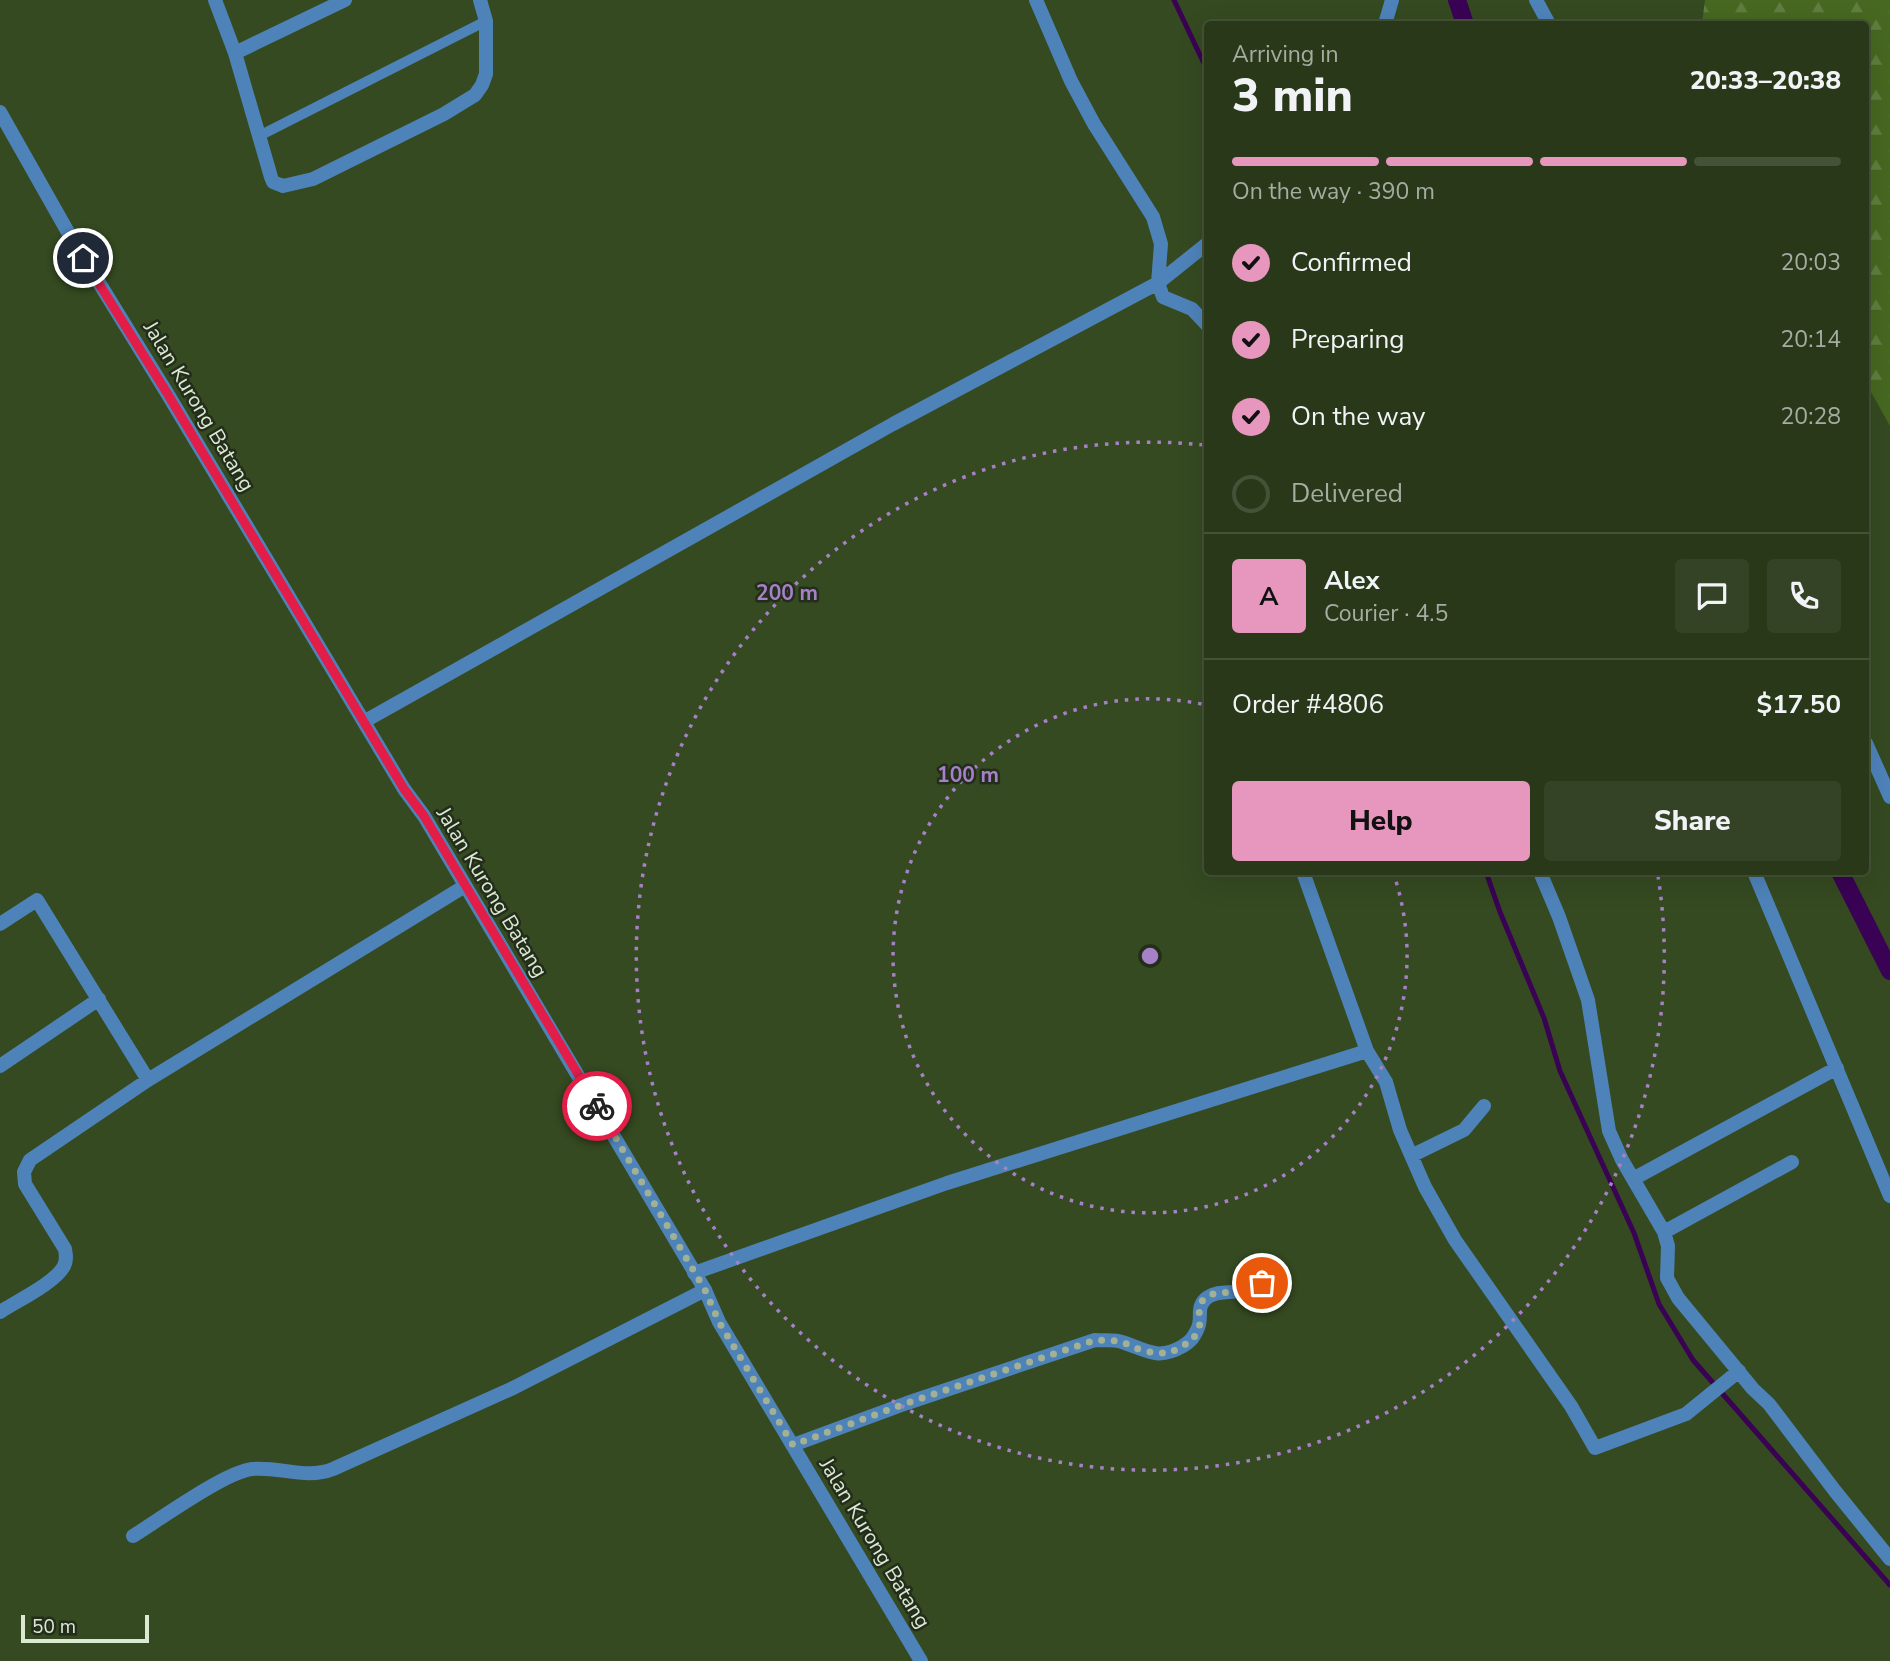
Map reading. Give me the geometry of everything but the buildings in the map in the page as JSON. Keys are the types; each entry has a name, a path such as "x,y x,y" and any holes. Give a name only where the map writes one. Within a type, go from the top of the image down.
{"street":[{"path":"215,0 235,53 273,182 283,186 313,179 464,103 482,85 486,74 486,21 480,0"},
{"path":"235,53 345,0"},
{"path":"1036,0 1082,103 1160,232 1158,283 1163,297 1192,309 1204,322"},
{"path":"1386,21 1392,0"},
{"path":"1536,0 1547,21"},
{"name":"Jalan Kurong Batang","path":"1,116 69,234 404,789 424,816 705,1290 719,1322 920,1661"},
{"path":"365,721 893,424 1158,283 1204,246"},
{"path":"1869,750 1890,797"},
{"path":"1304,875 1367,1051 1386,1082 1400,1130 1425,1187 1454,1240 1571,1406 1595,1448 1686,1414 1734,1375"},
{"path":"1541,875 1588,1000 1609,1131 1664,1232 1668,1246 1667,1278 1678,1298 1734,1375 1769,1404 1890,1559"},
{"path":"1755,875 1890,1196"},
{"path":"0,1312 51,1279 64,1267 66,1257 65,1249 25,1184 24,1172 30,1160 148,1080 465,886"},
{"path":"0,924 37,900 148,1080"},
{"path":"0,1066 99,999"},
{"path":"694,1273 947,1183 1367,1051"},
{"path":"1633,1179 1837,1068"},
{"path":"1413,1156 1464,1130 1484,1106"},
{"path":"1664,1232 1792,1162"},
{"path":"793,1445 907,1403 1095,1340 1120,1341 1154,1353 1170,1353 1193,1340 1200,1324 1199,1309 1202,1301 1212,1294 1241,1291 1278,1271"},
{"path":"133,1536 226,1478 251,1469 317,1474 333,1469 513,1388 705,1290"}],"lane":[{"path":"259,136 486,21"}],"green space":[{"path":"1705,0 1890,0 1890,426 1869,388 1869,21 1702,21"}],"waterway":[{"path":"1174,0 1204,64"},
{"path":"1457,0 1464,21"},
{"path":"1487,875 1544,1018 1560,1071 1634,1233 1659,1304 1693,1360 1890,1585"},
{"path":"1842,875 1890,971"}],"way so far":[{"path":"597,1106 705,1290 719,1322 793,1445 907,1403 1095,1340 1120,1341 1154,1353 1170,1353 1193,1340 1200,1324 1199,1309 1202,1301 1212,1294 1241,1291 1262,1283"}],"route":[{"path":"83,258 404,789 424,816 597,1106"}]}
